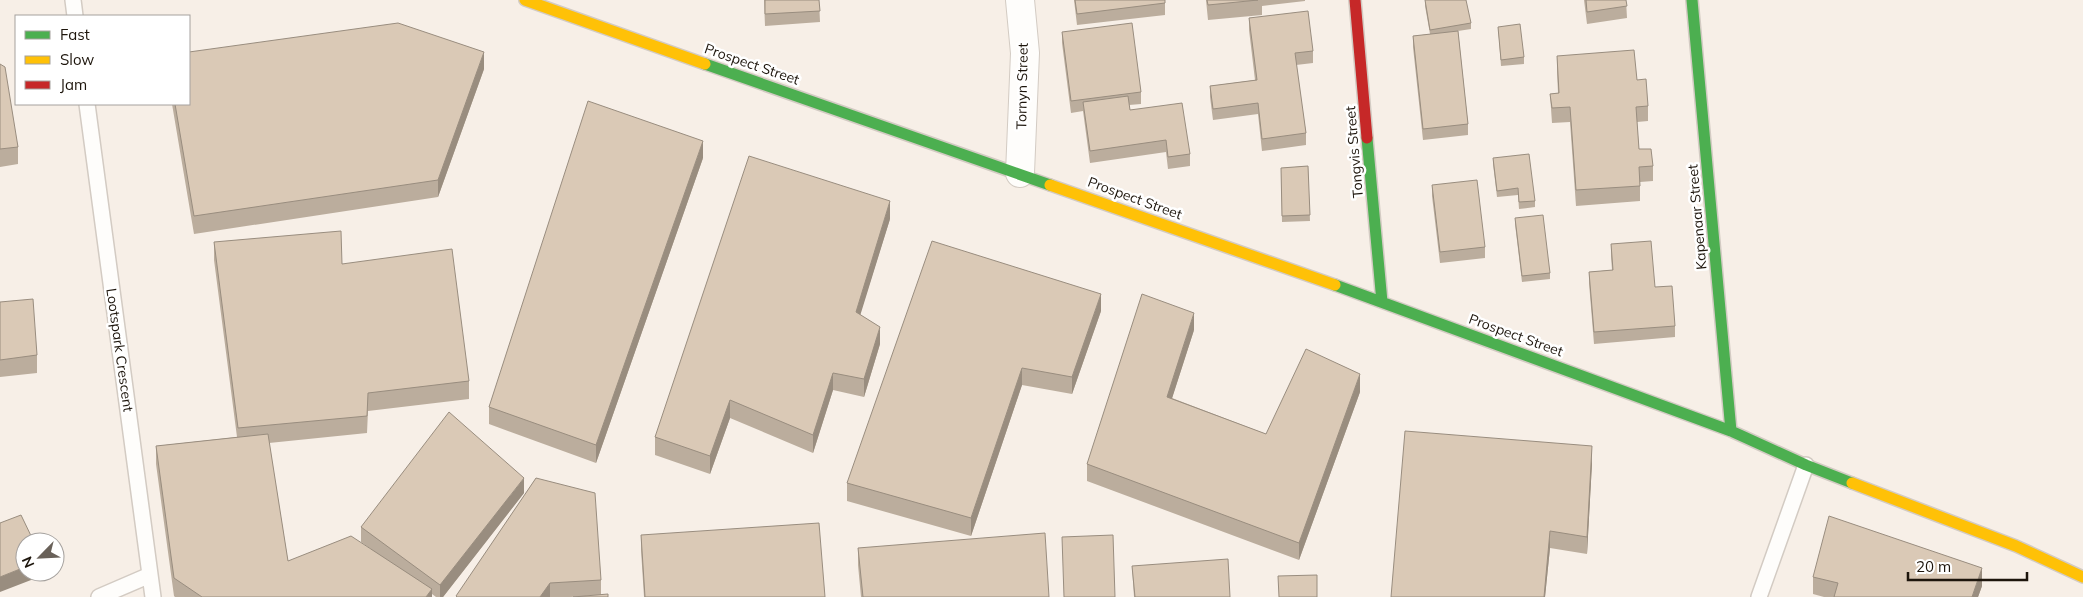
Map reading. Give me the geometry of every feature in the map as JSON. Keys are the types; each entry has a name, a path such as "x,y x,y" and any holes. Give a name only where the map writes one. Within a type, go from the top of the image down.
{"street":[{"name":"Prospect Street","path":"525,0 1382,302 1731,431 1806,465 2016,546 2083,578"},
{"name":"Tornyn Street","path":"1020,0 1025,53 1020,173"},
{"name":"Tongvis Street","path":"1355,0 1382,302"},
{"name":"Kapenaar Street","path":"1692,0 1731,431"}],"lane":[{"path":"73,0 75,15"},
{"name":"Lootspark Crescent","path":"87,105 153,597"},
{"path":"1759,597 1806,465"},
{"path":"100,597 150,575"}],"building":[{"path":"765,0 819,0 820,11 765,14"},
{"path":"1075,0 1165,0 1165,3 1077,14"},
{"path":"1207,0 1258,0 1208,5"},
{"path":"1425,0 1466,0 1471,23 1430,30"},
{"path":"1586,0 1626,0 1627,6 1587,12"},
{"path":"1308,11 1313,51 1295,53 1306,133 1262,139 1258,103 1213,109 1210,86 1257,80 1249,18"},
{"path":"398,23 484,52 438,180 194,216 175,105 190,105 190,52"},
{"path":"1132,23 1141,92 1071,101 1062,32"},
{"path":"1520,24 1524,57 1501,60 1498,27"},
{"path":"1458,31 1468,124 1423,129 1413,36"},
{"path":"1634,50 1637,80 1646,79 1648,106 1636,107 1639,149 1651,149 1653,166 1639,167 1640,186 1576,190 1570,107 1552,108 1550,94 1559,93 1557,56"},
{"path":"0,64 5,67 18,147 0,149"},
{"path":"1128,96 1130,110 1182,103 1190,154 1168,157 1166,140 1090,151 1083,102"},
{"path":"588,101 703,141 596,445 489,407"},
{"path":"1529,154 1535,201 1519,202 1518,188 1497,191 1493,158"},
{"path":"749,156 890,201 856,312 880,327 864,379 833,373 813,435 730,400 710,456 655,437"},
{"path":"1308,166 1310,215 1282,216 1281,168"},
{"path":"1477,180 1485,247 1440,252 1432,185"},
{"path":"1543,215 1550,273 1522,276 1515,218"},
{"path":"341,231 342,264 452,249 469,381 368,393 367,416 238,428 214,242"},
{"path":"932,241 1101,294 1072,377 1022,368 971,518 847,483"},
{"path":"1651,241 1655,287 1672,286 1675,326 1594,332 1589,272 1613,270 1611,244"},
{"path":"1142,294 1194,313 1167,397 1266,434 1306,349 1360,374 1299,543 1087,464"},
{"path":"33,299 37,355 0,360 0,302"},
{"path":"449,412 524,478 440,585 361,527"},
{"path":"1405,431 1592,446 1587,537 1550,531 1544,597 1391,597"},
{"path":"268,434 288,561 351,536 432,589 426,597 202,597 174,578 156,446"},
{"path":"536,478 595,493 601,580 550,583 540,597 457,597 456,596"},
{"path":"21,515 29,532 15,532 15,571 0,577 0,523"},
{"path":"1829,516 1982,568 1972,597 1834,597 1838,583 1813,577"},
{"path":"819,523 825,597 645,597 641,535"},
{"path":"1045,533 1049,597 863,597 858,548"},
{"path":"1113,535 1115,597 1064,597 1062,537"},
{"path":"1228,559 1230,597 1135,597 1132,566"},
{"path":"1317,575 1317,597 1279,597 1278,576"},
{"path":"608,594 608,597 573,597"}],"traffic: fast":[{"path":"1692,0 1731,431"},
{"path":"705,64 1050,185"},
{"path":"1367,138 1382,302"},
{"path":"1335,285 1731,431 1806,465 1852,483"}],"traffic: slow":[{"path":"525,0 705,64"},
{"path":"1050,185 1335,285"},
{"path":"1852,483 2016,546 2083,577"}],"traffic: jam":[{"path":"1355,0 1367,138"}]}
